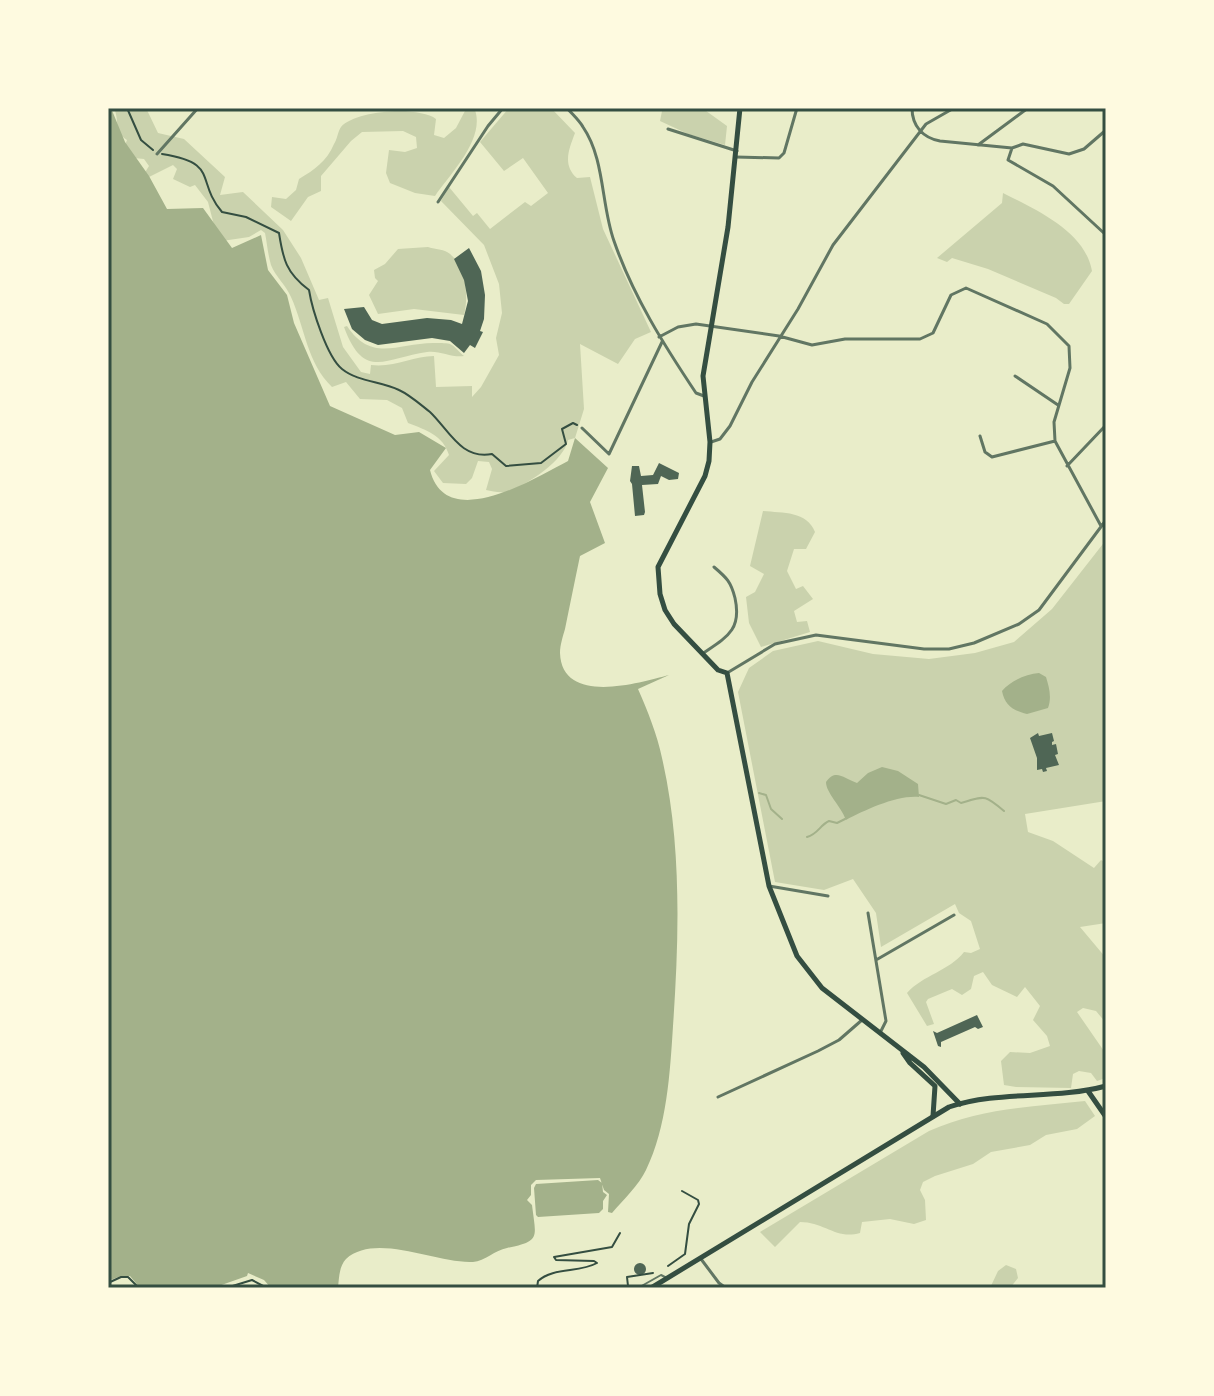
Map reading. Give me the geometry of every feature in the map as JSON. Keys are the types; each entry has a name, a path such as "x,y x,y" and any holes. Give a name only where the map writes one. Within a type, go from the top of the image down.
{"main road":[{"path":"740,108 728,227 703,376 709,461 705,476 658,567 660,594 674,624 718,670 727,673 769,886 784,930 804,967 822,988 932,1075 960,1104"},
{"path":"901,1049 910,1063 935,1086 933,1116"},
{"path":"651,1288 933,1116 960,1104 982,1099 1088,1091 1106,1086"},
{"path":"1088,1091 1106,1117"}],"street":[{"path":"157,154 198,108"},
{"path":"438,202 503,108"},
{"path":"567,108 584,128 598,164 612,237 629,280 660,340 696,393 704,396"},
{"path":"668,129 737,154 779,158 784,153 797,108"},
{"path":"912,108 912,118 920,132 929,139 978,145 1012,148 1023,144 1069,154 1084,149 1106,130"},
{"path":"710,442 720,439 730,426 833,245 926,124 954,108"},
{"path":"978,145 1028,108"},
{"path":"1012,148 1008,160 1053,186 1106,235"},
{"path":"582,428 609,454 660,340 678,327 712,325 812,345 845,339 920,339 933,333 951,295 966,288 1047,324 1069,346 1070,368 1054,422 1055,441 1101,526"},
{"path":"1015,376 1059,406"},
{"path":"1067,467 1106,425"},
{"path":"980,436 985,452 992,457 1055,441"},
{"path":"727,673 775,644 816,635 924,649 949,649 974,643 1019,624 1039,610 1106,520"},
{"path":"702,654 732,630 739,615 731,581 714,567"},
{"path":"769,886 828,896"},
{"path":"868,913 886,1021 880,1032"},
{"path":"876,960 954,915"},
{"path":"718,1097 839,1040 862,1020"},
{"path":"701,1259 726,1288"}],"lane":[{"path":"638,1288 661,1275 668,1279"}],"path":[{"path":"127,108 141,140 157,154 184,158 202,169 222,212 246,217 279,233 283,262 296,280 309,290 329,349 340,368 361,380 401,391 431,413 457,444 479,456 492,454 506,466 541,463 566,444 562,429 573,423"},
{"path":"668,1266 685,1254 689,1224 699,1204 698,1200 682,1191"},
{"path":"537,1288 538,1281 546,1274 597,1263 556,1260 554,1257 612,1247 620,1233"},
{"path":"628,1286 627,1277 657,1272"},
{"path":"108,1283 128,1277 139,1288"},
{"path":"226,1288 252,1280 267,1288"}],"shaded area":[{"path":"108,108 111,108 125,142 167,209 203,208 232,248 261,235 268,270 287,295 294,323 330,406 395,435 419,432 446,448 430,470 439,489 454,498 472,500 493,496 568,461 575,438 608,468 590,502 605,543 580,556 560,653 564,669 574,680 587,685 622,686 669,675 638,689 662,758 673,824 677,892 673,1026 663,1118 646,1170 612,1213 608,1212 609,1194 600,1178 536,1180 531,1185 531,1195 527,1200 532,1205 535,1225 531,1240 473,1262 373,1248 359,1251 346,1259 338,1288 271,1288 264,1280 248,1273 213,1288 140,1288 130,1276 108,1281"},
{"path":"114,108 146,108 158,133 184,139 225,177 220,195 243,192 283,230 301,258 319,300 328,298 343,347 361,372 370,374 371,365 388,365 434,356 436,387 472,386 472,397 499,355 496,338 502,313 499,284 484,245 441,201 449,187 473,216 477,213 490,229 525,202 531,206 548,193 523,158 504,171 480,142 509,108 551,108 575,133 568,157 570,168 577,178 590,177 603,229 651,332 635,339 618,364 580,344 584,409 575,438 568,440 552,464 533,479 505,492 486,490 492,469 489,462 478,461 472,478 466,484 443,483 434,471 449,455 438,438 408,423 402,408 387,400 360,399 346,382 332,387 324,378 312,356 291,297 271,265 265,233 261,230 249,237 222,241 216,233 208,202 195,185 190,187 173,179 177,169 173,165 147,178 144,174 149,166 144,159 134,158 124,148 127,140 118,130"},
{"path":"666,108 702,108 727,126 725,145 688,134 660,121"},
{"path":"466,109 475,110 477,121 471,144 435,196 415,193 390,183 386,173 389,150 405,152 417,148 416,137 403,131 362,132 321,176 321,191 308,197 291,221 271,207 272,197 286,199 296,190 299,179 324,160 341,127 349,121 373,114 416,112 436,119 434,135 444,138 456,128"},
{"path":"1003,193 1057,223 1080,244 1088,257 1092,271 1069,304 988,269 952,258 947,262 937,258 1002,203"},
{"path":"428,247 447,252 458,264 466,290 464,315 414,309 378,314 369,295 378,281 374,270 385,264 398,249"},
{"path":"347,326 357,338 377,348 446,343 464,356 432,352 388,361 368,360 352,344 344,327"},
{"path":"763,511 800,517 815,532 806,549 794,549 787,571 796,589 803,586 813,599 794,611 797,622 807,621 810,632 761,647 749,623 746,597 755,592 764,574 750,566"},
{"path":"1106,540 1106,801 1025,814 1028,832 1053,841 1094,868 1101,860 1106,863 1106,923 1080,927 1106,958 1106,1023 1096,1011 1083,1008 1077,1012 1106,1054 1106,1078 1097,1081 1091,1073 1079,1071 1073,1074 1071,1088 1004,1085 1001,1061 1010,1052 1030,1053 1050,1046 1047,1036 1033,1020 1040,1006 1025,987 1017,997 992,985 983,972 974,976 971,989 962,995 952,989 928,999 926,1002 934,1024 927,1026 907,993 964,952 980,949 971,921 959,913 955,904 881,947 876,913 853,879 824,890 775,882 738,692 749,668 773,651 818,641 873,654 929,659 975,653 1014,642 1052,609"},
{"path":"1039,673 1046,677 1050,696 1048,708 1027,714 1011,707 1002,691 1019,679"},
{"path":"882,767 898,771 918,784 919,797 891,801 846,820 828,791 826,782 837,775 857,783 868,773"},
{"path":"1085,1101 1095,1116 1077,1129 1046,1135 1030,1145 991,1152 973,1164 923,1182 920,1190 925,1200 926,1220 914,1224 890,1219 862,1222 860,1233 852,1235 800,1222 775,1247 760,1232 929,1131 948,1123 986,1113"},
{"path":"598,1180 607,1195 599,1213 536,1215 536,1184"},
{"path":"1006,1265 1016,1269 1018,1278 1010,1288 990,1288 998,1271"}],"building":[{"path":"469,248 481,271 485,295 480,331 483,332 475,348 470,345 464,353 450,341 432,338 378,345 365,340 352,329 344,309 364,307 372,320 382,324 427,318 462,324 468,301 464,280 454,259"},
{"path":"659,463 679,473 678,479 669,480 661,476 658,484 642,485 645,512 644,515 635,516 630,481 632,466 639,466 641,476 653,475"},
{"path":"1038,733 1039,736 1052,733 1052,745 1056,744 1058,754 1055,755 1059,765 1046,768 1047,771 1043,772 1042,769 1037,770 1037,758 1030,738"},
{"path":"977,1015 983,1027 975,1027 938,1046 933,1031 937,1033"},
{"path":"640,1263 646,1269 640,1275 634,1269"}],"waterway":[{"path":"759,793 766,795 771,809 782,819"},
{"path":"919,795 946,804 984,798 1004,811"},
{"path":"807,837 829,821 837,823 845,819"}]}
